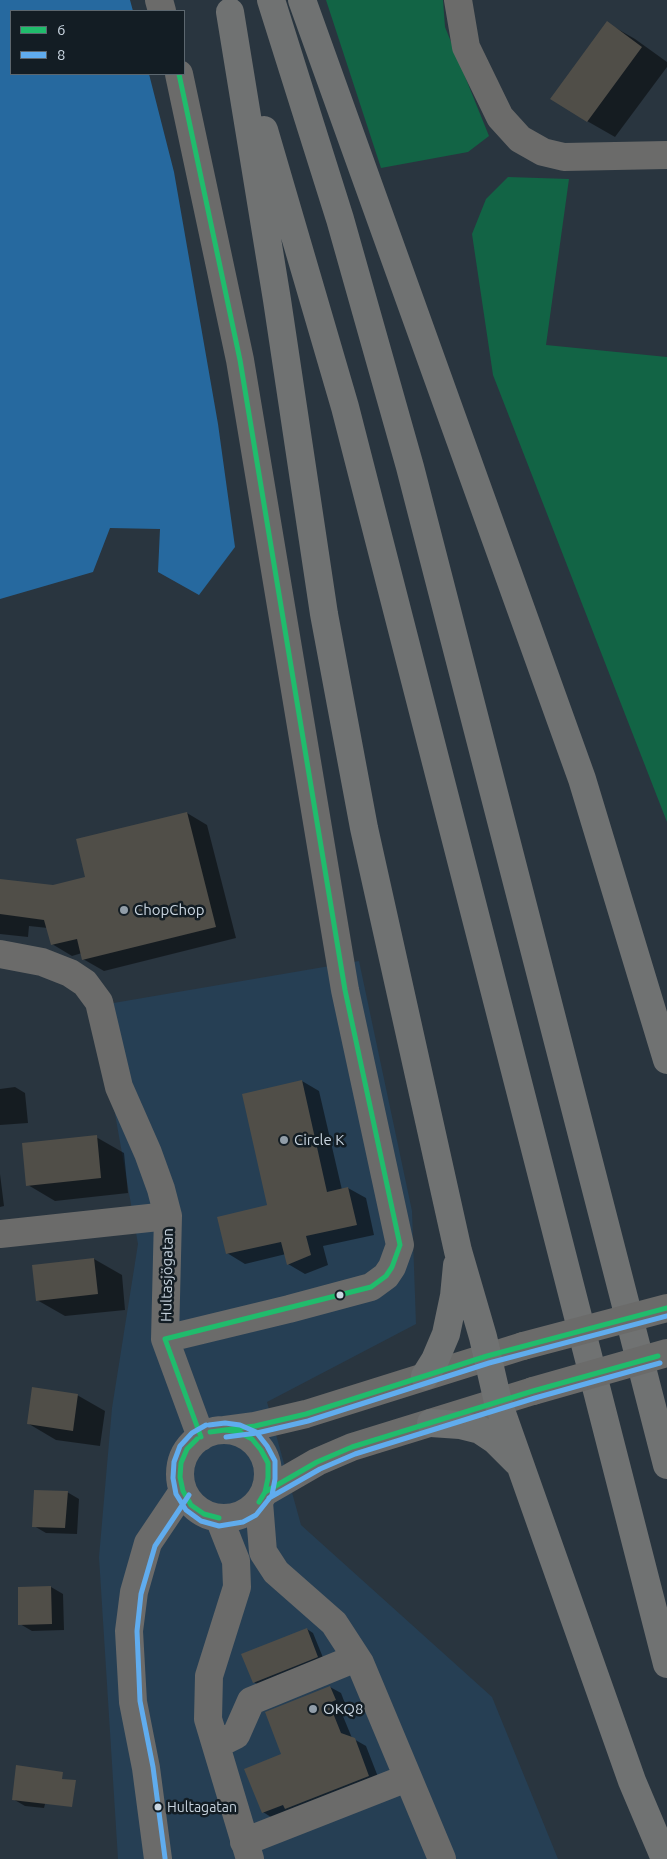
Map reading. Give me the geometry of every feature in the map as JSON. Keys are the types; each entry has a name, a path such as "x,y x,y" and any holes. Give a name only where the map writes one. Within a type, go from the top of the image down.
{"highway":[{"path":"271,0 340,218 410,467 667,1465"},
{"path":"302,0 582,779 667,1060"},
{"path":"228,6 275,290 324,614 364,828 458,1251 483,1337 498,1402 629,1772 665,1859"},
{"path":"228,6 345,407 667,1664"},
{"path":"425,1376 435,1360 446,1334 454,1296 458,1251"},
{"path":"431,1423 460,1425 480,1430 495,1440 520,1464"}],"street":[{"path":"458,0 466,46 500,117 520,139 543,152 564,157 665,148"},
{"path":"166,1339 371,1287 386,1276 392,1267 400,1245 345,990 240,360 179,75"},
{"path":"0,954 42,962 70,973 85,984 99,1002 119,1087 148,1153 161,1188 168,1216"},
{"name":"Hultasjögatan","path":"0,1234 168,1216 166,1339 212,1433"},
{"path":"667,1308 486,1356 306,1414 255,1426 212,1433 187,1449 181,1463 180,1477 183,1491 191,1504 204,1514 219,1518 242,1515 262,1497 318,1462 352,1447 533,1391 667,1353"},
{"path":"212,1433 239,1432 252,1439 262,1450 268,1463 268,1478 262,1497 263,1552 276,1572 334,1623 356,1658 442,1859"},
{"path":"158,1859 146,1768 134,1702 129,1631 134,1592 148,1543 183,1491"},
{"path":"219,1518 236,1561 237,1587 209,1676 208,1719 247,1850 407,1778"},
{"path":"216,1745 236,1735 251,1701 356,1658"}],"shaded area":[{"path":"359,961 412,1211 416,1324 267,1402 301,1525 492,1697 558,1859 118,1859 99,1557 112,1408 138,1244 96,1006"}],"green space":[{"path":"326,0 443,0 445,27 489,136 468,152 381,168"},
{"path":"508,177 569,179 546,345 667,357 667,822 493,375 472,234 486,199"}],"water":[{"path":"0,0 130,0 133,10 10,10 10,75 149,75 174,172 218,424 235,547 199,595 158,572 160,529 110,528 93,572 0,599"}],"building":[{"path":"607,21 642,47 587,122 550,99"},
{"path":"187,812 216,927 82,960 77,939 51,945 44,920 0,914 0,879 53,885 85,877 76,839"},
{"name":"Circle K","path":"302,1080 327,1192 348,1187 357,1225 306,1236 311,1255 287,1265 281,1242 226,1254 217,1217 267,1205 242,1094"},
{"path":"97,1135 101,1178 26,1186 22,1143"},
{"path":"94,1258 98,1294 36,1301 32,1265"},
{"path":"32,1387 78,1394 73,1431 27,1424"},
{"path":"34,1490 68,1491 65,1528 32,1527"},
{"path":"51,1586 52,1624 18,1625 18,1587"},
{"path":"307,1628 318,1657 253,1683 241,1654"},
{"path":"330,1686 336,1700 329,1703 341,1733 355,1738 369,1776 285,1809 283,1805 262,1813 244,1769 281,1754 265,1712"},
{"path":"16,1765 63,1772 62,1779 76,1780 72,1807 12,1800"}],"transit line":[{"name":"6","path":"165,1339 371,1287 386,1276 392,1267 400,1245 345,990 240,360 179,75"},
{"name":"6","path":"225,1430 255,1426 306,1414 487,1356 667,1308"},
{"name":"8","path":"226,1437 257,1433 308,1421 489,1363 667,1316"},
{"name":"6","path":"165,1339 201,1437"},
{"name":"6","path":"265,1492 317,1462 352,1447 533,1391 658,1356"},
{"name":"8","path":"269,1498 320,1469 355,1454 535,1398 660,1363"},
{"name":"8","path":"206,1425 192,1433 180,1446 174,1462 173,1478 176,1494 186,1510 201,1521 219,1526 243,1522 256,1515 272,1495 275,1479 275,1461 267,1446 256,1432 240,1425 225,1423 209,1425"},
{"name":"6","path":"210,1432 225,1430 239,1432 252,1439 261,1450 268,1463 268,1478 265,1492 259,1502"},
{"name":"6","path":"197,1439 187,1449 181,1463 180,1477 183,1491 191,1505 204,1514 219,1518"},
{"name":"8","path":"165,1858 153,1767 140,1701 137,1631 141,1594 155,1546 189,1495"}],"place":[{"name":"ChopChop","path":"124,910"},
{"name":"Circle K","path":"284,1140"},
{"name":"OKQ8","path":"313,1709"},
{"name":"Hultagatan","path":"158,1807"}]}
